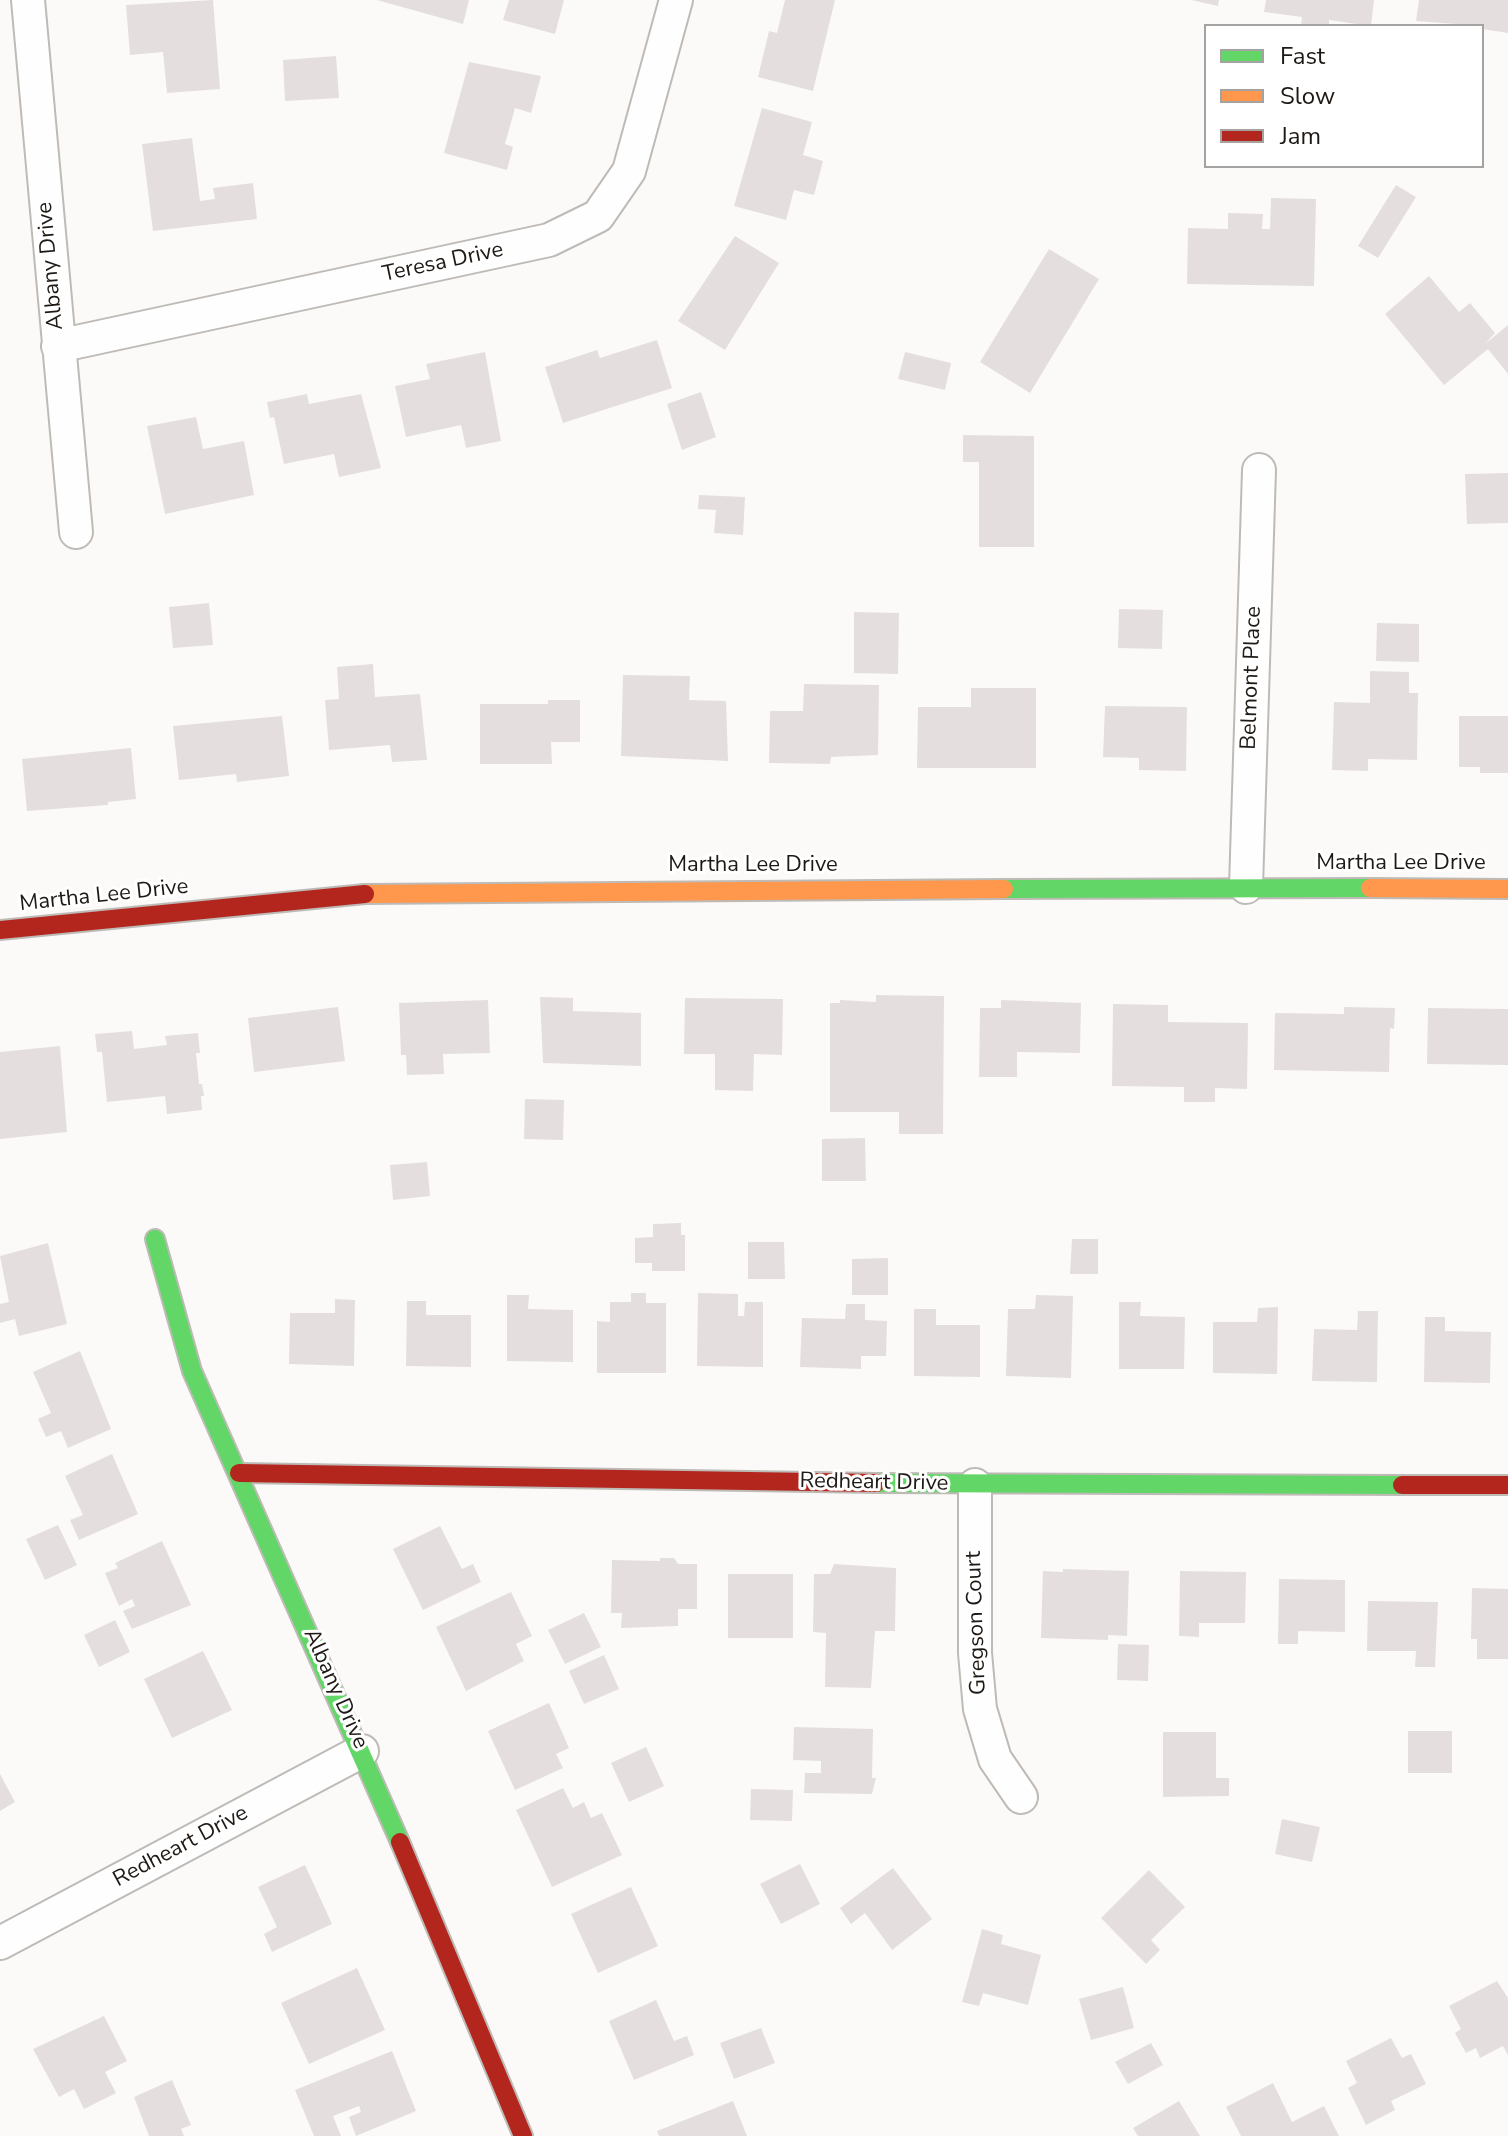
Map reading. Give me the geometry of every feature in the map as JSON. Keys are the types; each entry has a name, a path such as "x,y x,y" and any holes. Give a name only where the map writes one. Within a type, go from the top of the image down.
{"street":[{"name":"Albany Drive","path":"28,0 76,532"},
{"name":"Teresa Drive","path":"58,346 549,240 598,216 629,171 676,0"},
{"name":"Belmont Place","path":"1246,887 1259,470"},
{"name":"Martha Lee Drive","path":"0,930 376,893 1246,887 1508,889"},
{"name":"Albany Drive","path":"155,1239 192,1371 362,1751 523,2136"},
{"name":"Redheart Drive","path":"239,1473 975,1485 1508,1485"},
{"name":"Gregson Court","path":"975,1485 975,1653 980,1709 995,1759 1021,1797"},
{"name":"Redheart Drive","path":"0,1943 362,1751"}],"building":[{"path":"213,0 220,89 167,93 163,52 130,55 126,5"},
{"path":"377,0 469,0 463,24"},
{"path":"509,0 564,0 555,34 503,20"},
{"path":"785,0 835,0 813,91 758,77 769,31 777,33"},
{"path":"1191,0 1219,0 1218,6"},
{"path":"1266,0 1374,0 1371,24 1329,20 1329,24 1301,24 1302,17 1264,12"},
{"path":"1419,0 1508,0 1508,33 1484,29 1484,24 1416,21"},
{"path":"336,56 339,98 285,101 283,60"},
{"path":"469,62 541,76 531,113 515,108 505,144 513,147 507,170 444,153"},
{"path":"762,108 812,122 803,155 823,161 814,195 794,190 786,220 734,206"},
{"path":"192,138 200,201 215,199 213,188 253,183 257,219 153,231 142,144"},
{"path":"1396,185 1416,197 1378,258 1358,246"},
{"path":"1271,198 1316,199 1314,286 1187,284 1188,228 1228,229 1228,213 1263,214 1262,229 1270,229"},
{"path":"735,236 779,263 725,350 678,321"},
{"path":"1049,249 1099,279 1030,393 980,362"},
{"path":"1429,276 1459,312 1470,303 1495,333 1485,344 1508,325 1508,374 1488,349 1444,385 1385,314"},
{"path":"657,340 672,388 563,423 545,367 597,350 600,358"},
{"path":"485,352 501,441 466,448 461,425 406,437 395,386 430,379 426,364"},
{"path":"905,352 951,363 945,390 898,379"},
{"path":"701,392 716,437 682,450 667,404"},
{"path":"307,394 309,404 361,394 381,468 339,477 334,454 284,464 274,417 270,418 267,402"},
{"path":"196,417 203,449 244,441 254,495 165,514 147,426"},
{"path":"963,435 1034,436 1034,547 979,547 979,462 963,462"},
{"path":"1508,473 1508,523 1467,524 1465,474"},
{"path":"699,495 745,497 743,535 714,533 716,510 698,509"},
{"path":"209,603 213,645 173,648 169,607"},
{"path":"1119,609 1163,610 1162,649 1118,648"},
{"path":"854,612 899,613 898,674 854,673"},
{"path":"1377,623 1419,624 1419,662 1376,661"},
{"path":"373,664 375,697 420,694 427,760 392,762 390,745 329,750 325,700 339,699 337,667"},
{"path":"1370,671 1409,672 1409,693 1418,693 1417,760 1368,759 1368,771 1332,770 1334,702 1370,703"},
{"path":"623,675 690,676 689,700 726,701 728,761 621,756"},
{"path":"804,684 879,685 878,755 831,757 830,764 769,763 770,711 803,711"},
{"path":"971,688 1036,688 1036,768 917,768 918,707 971,707"},
{"path":"548,700 580,700 580,742 551,742 552,764 480,764 480,704 548,704"},
{"path":"1105,706 1187,707 1186,771 1139,770 1139,758 1103,757"},
{"path":"282,716 289,776 237,782 236,774 179,780 173,726"},
{"path":"1459,716 1508,716 1508,773 1480,773 1480,767 1459,767"},
{"path":"131,748 136,799 108,802 108,805 27,811 22,759"},
{"path":"876,995 944,996 943,1134 899,1134 899,1112 830,1112 830,1003 840,1003 840,1000 876,1002"},
{"path":"540,997 573,998 573,1011 641,1013 641,1066 543,1063"},
{"path":"685,998 783,999 782,1055 754,1054 753,1091 715,1090 715,1054 684,1054"},
{"path":"488,1000 490,1053 443,1054 444,1074 407,1075 406,1055 401,1055 399,1003"},
{"path":"1001,1000 1081,1003 1080,1053 1017,1052 1017,1077 979,1077 980,1008 1001,1008"},
{"path":"1113,1004 1168,1005 1168,1022 1248,1023 1247,1089 1215,1088 1215,1102 1184,1102 1184,1087 1112,1086"},
{"path":"338,1007 345,1061 254,1072 248,1018"},
{"path":"1344,1007 1395,1008 1394,1029 1390,1028 1389,1072 1274,1070 1275,1013 1344,1014"},
{"path":"1428,1008 1508,1009 1508,1065 1427,1064"},
{"path":"132,1031 134,1049 167,1045 165,1036 198,1033 200,1053 196,1053 199,1084 202,1084 204,1096 201,1096 202,1110 167,1114 165,1096 107,1102 102,1052 97,1052 95,1034"},
{"path":"60,1046 67,1132 0,1139 0,1052"},
{"path":"525,1099 564,1100 563,1140 524,1139"},
{"path":"865,1138 866,1181 822,1181 822,1139"},
{"path":"427,1162 430,1196 393,1200 390,1165"},
{"path":"681,1223 681,1235 685,1235 685,1271 652,1271 652,1263 635,1263 635,1238 653,1237 653,1224"},
{"path":"1072,1239 1098,1239 1098,1274 1070,1274"},
{"path":"748,1242 784,1242 785,1279 748,1279"},
{"path":"48,1243 67,1324 19,1336 15,1319 0,1323 0,1304 9,1302 0,1256"},
{"path":"888,1258 888,1295 852,1295 852,1259"},
{"path":"631,1293 646,1293 646,1303 666,1303 666,1373 597,1373 597,1321 610,1322 610,1302 631,1302"},
{"path":"698,1293 738,1294 738,1316 744,1316 745,1302 763,1302 763,1367 697,1366"},
{"path":"507,1295 529,1295 528,1309 573,1310 573,1362 507,1361"},
{"path":"1036,1295 1073,1296 1071,1378 1006,1376 1008,1309 1035,1309"},
{"path":"335,1299 355,1300 354,1366 289,1364 290,1313 335,1313"},
{"path":"407,1301 426,1301 426,1315 471,1315 471,1367 406,1366"},
{"path":"1119,1302 1141,1302 1140,1316 1185,1317 1184,1369 1119,1369"},
{"path":"846,1304 865,1304 865,1320 887,1321 886,1356 861,1356 861,1369 800,1367 802,1318 845,1319"},
{"path":"1278,1307 1277,1374 1213,1373 1213,1322 1257,1322 1258,1308"},
{"path":"914,1309 936,1309 936,1325 980,1325 980,1377 914,1376"},
{"path":"1358,1311 1378,1311 1377,1382 1312,1381 1314,1329 1357,1330"},
{"path":"1425,1317 1445,1317 1445,1331 1491,1332 1490,1383 1424,1382"},
{"path":"80,1351 111,1429 68,1448 61,1431 46,1437 38,1419 51,1413 33,1372"},
{"path":"112,1454 138,1514 79,1540 70,1520 83,1515 65,1476"},
{"path":"58,1525 77,1565 45,1580 26,1539"},
{"path":"440,1526 462,1569 473,1564 481,1582 423,1610 393,1549"},
{"path":"162,1541 191,1605 132,1629 123,1611 135,1606 132,1599 119,1606 105,1573 118,1568 115,1563"},
{"path":"660,1558 674,1558 678,1564 697,1564 697,1609 678,1609 678,1626 621,1628 622,1613 611,1613 612,1560 660,1561"},
{"path":"834,1564 896,1568 895,1631 875,1631 871,1688 825,1687 826,1633 813,1632 814,1574 830,1574"},
{"path":"1063,1569 1129,1571 1127,1636 1108,1635 1108,1640 1041,1638 1043,1571 1063,1572"},
{"path":"1180,1571 1246,1572 1245,1623 1199,1623 1199,1637 1179,1636"},
{"path":"728,1574 793,1574 793,1638 728,1638"},
{"path":"1279,1579 1345,1580 1345,1632 1298,1631 1298,1644 1278,1644"},
{"path":"1472,1588 1508,1589 1508,1659 1477,1659 1477,1639 1471,1639"},
{"path":"511,1592 532,1636 516,1644 524,1661 466,1691 436,1627"},
{"path":"1368,1601 1438,1602 1435,1667 1415,1667 1416,1651 1367,1651"},
{"path":"584,1613 601,1647 565,1664 548,1630"},
{"path":"115,1620 130,1652 99,1667 84,1635"},
{"path":"1118,1644 1149,1645 1148,1681 1117,1680"},
{"path":"203,1651 232,1710 172,1738 144,1679"},
{"path":"604,1655 619,1689 584,1704 569,1671"},
{"path":"549,1703 569,1748 556,1754 563,1768 515,1790 488,1731"},
{"path":"794,1727 873,1729 872,1778 876,1778 872,1794 804,1793 805,1773 821,1773 821,1761 793,1760"},
{"path":"1408,1731 1452,1731 1452,1773 1408,1773"},
{"path":"1163,1732 1216,1732 1216,1778 1229,1778 1229,1796 1163,1797"},
{"path":"646,1747 664,1786 629,1802 611,1763"},
{"path":"0,1774 15,1802 0,1811"},
{"path":"563,1788 573,1808 584,1802 591,1818 602,1813 622,1855 552,1887 516,1810"},
{"path":"751,1789 793,1790 792,1821 750,1820"},
{"path":"1282,1819 1320,1827 1312,1862 1275,1854"},
{"path":"800,1864 820,1904 781,1924 760,1884"},
{"path":"305,1865 332,1924 272,1952 264,1934 277,1927 258,1887"},
{"path":"893,1868 932,1919 892,1950 865,1913 851,1924 840,1908"},
{"path":"1149,1870 1185,1907 1151,1940 1160,1950 1146,1964 1101,1918"},
{"path":"631,1887 658,1946 598,1973 571,1914"},
{"path":"982,1929 1003,1935 1001,1944 1041,1955 1028,2005 983,1993 979,2006 962,2002"},
{"path":"357,1968 385,2030 309,2064 281,2003"},
{"path":"1497,1981 1508,1998 1508,2055 1503,2046 1480,2058 1476,2048 1466,2053 1455,2033 1461,2029 1449,2006"},
{"path":"1123,1987 1134,2028 1091,2040 1079,1999"},
{"path":"656,2000 674,2041 687,2036 694,2055 634,2080 609,2021"},
{"path":"104,2016 127,2061 105,2072 116,2093 84,2109 74,2089 59,2097 33,2049"},
{"path":"761,2028 775,2063 734,2079 720,2043"},
{"path":"1391,2038 1402,2058 1411,2054 1426,2084 1391,2101 1395,2110 1366,2125 1348,2088 1357,2083 1346,2061"},
{"path":"1151,2043 1163,2065 1128,2084 1115,2062"},
{"path":"392,2051 416,2111 356,2136 349,2117 361,2112 359,2106 333,2116 341,2136 314,2136 295,2090"},
{"path":"172,2080 191,2125 181,2129 184,2136 149,2136 134,2097"},
{"path":"1273,2083 1292,2122 1324,2106 1339,2136 1241,2136 1226,2107"},
{"path":"733,2101 747,2136 659,2136 657,2131"},
{"path":"1179,2101 1200,2136 1138,2136 1133,2128"}],"traffic: fast":[{"path":"1004,889 1370,888"},
{"path":"155,1239 192,1371 400,1842"},
{"path":"876,1483 1402,1485"}],"traffic: slow":[{"path":"1370,888 1508,889"},
{"path":"365,894 1004,889"}],"traffic: jam":[{"path":"0,930 365,894"},
{"path":"239,1473 876,1483"},
{"path":"1402,1485 1508,1485"},
{"path":"400,1842 523,2136"}]}
